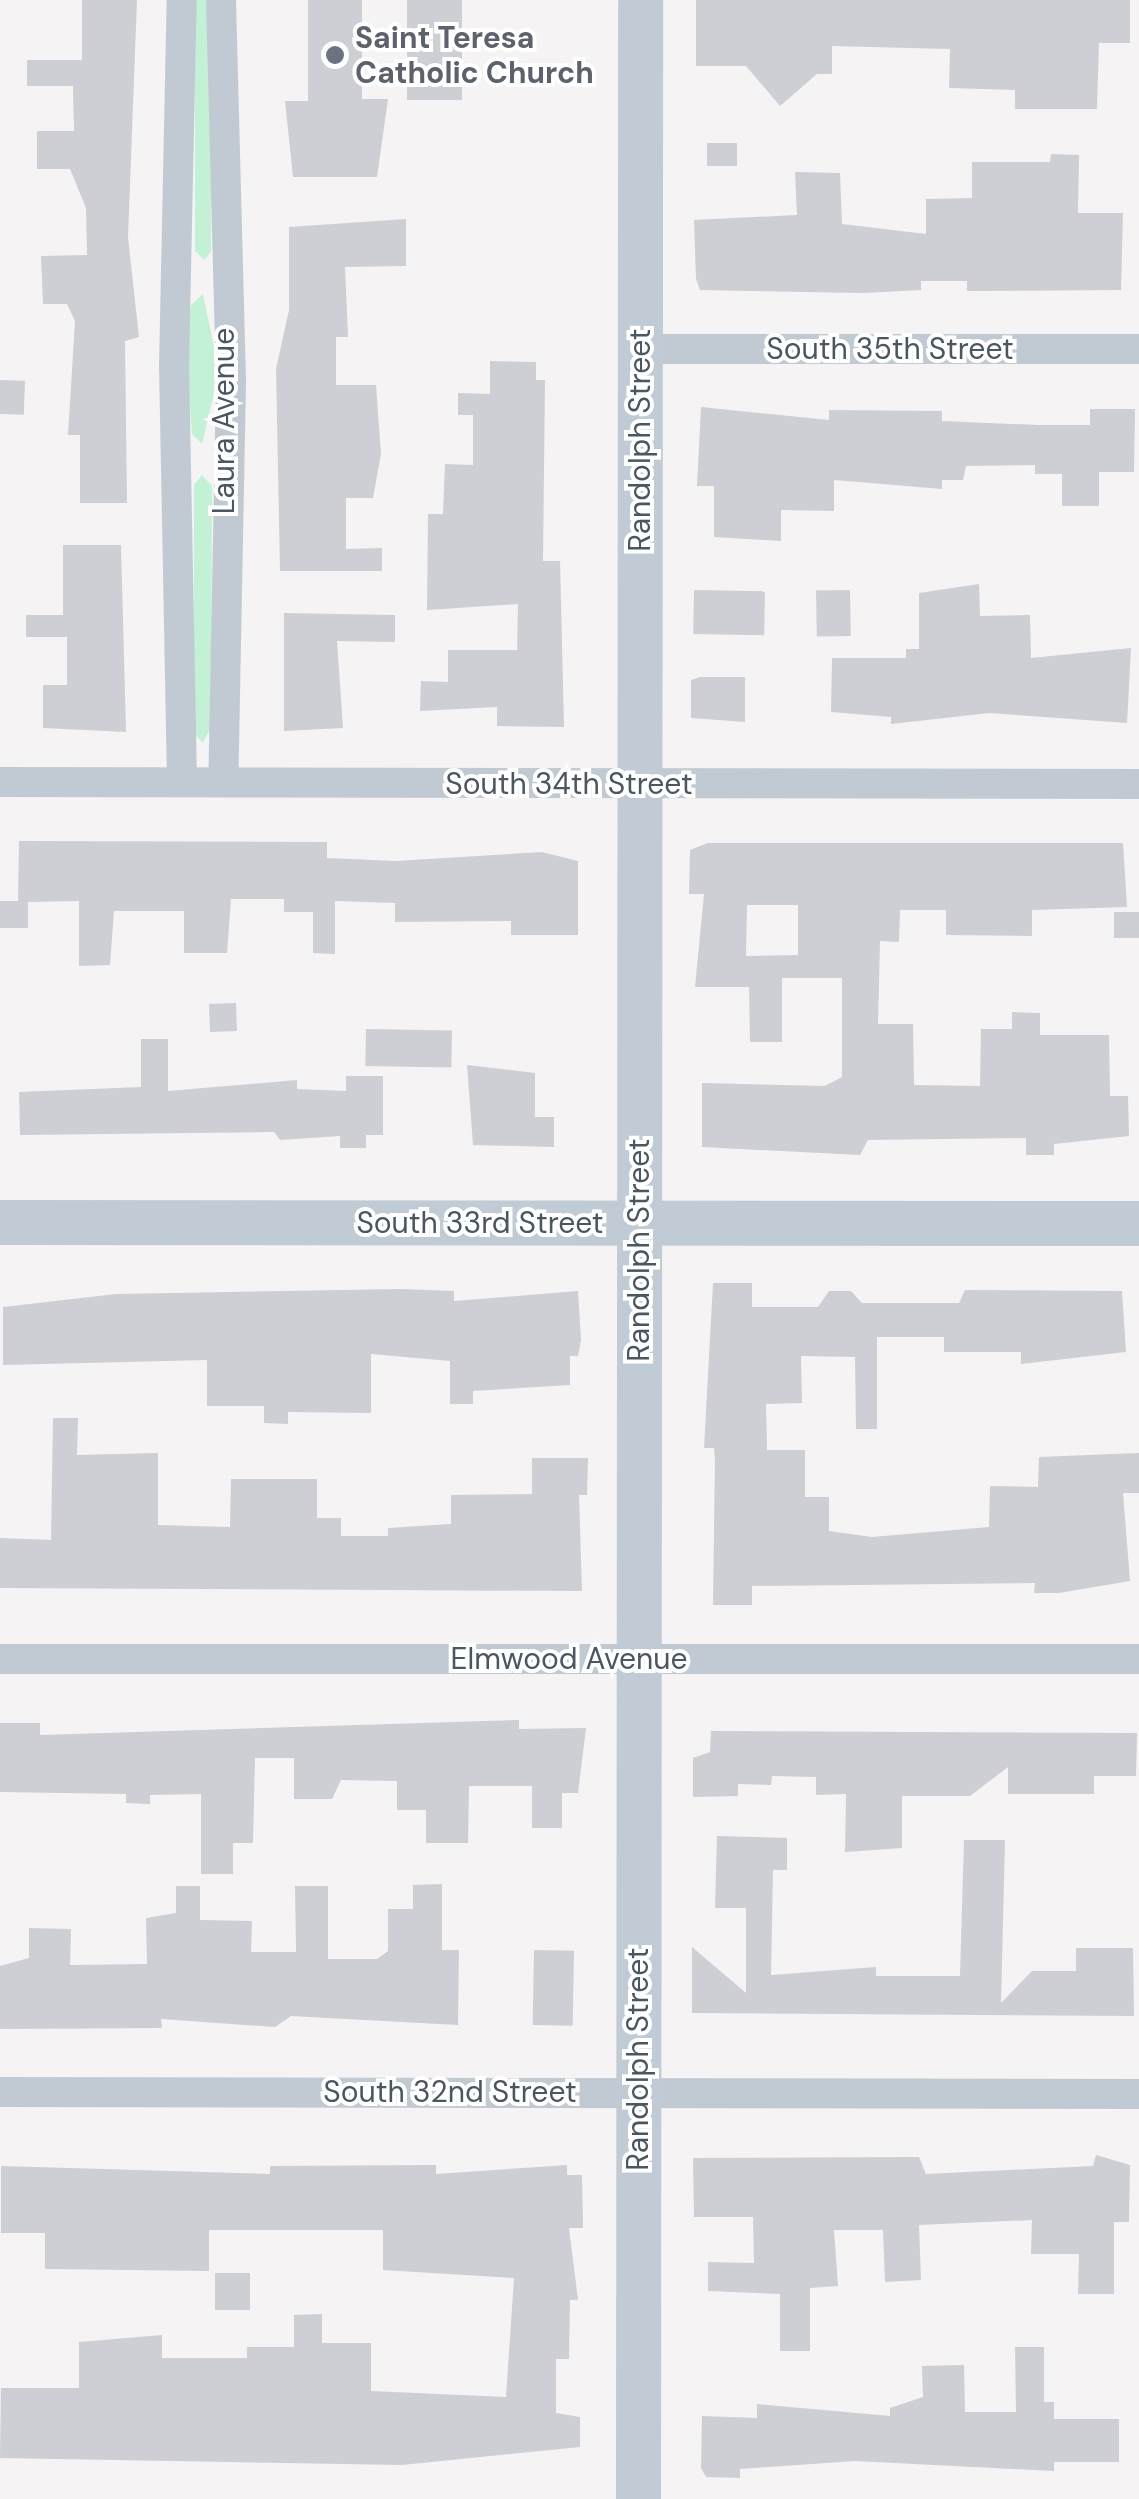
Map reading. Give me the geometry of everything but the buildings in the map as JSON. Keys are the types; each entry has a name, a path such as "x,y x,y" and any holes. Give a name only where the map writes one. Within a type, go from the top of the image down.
{"main road":[{"name":"Randolph Street","path":"638,2499 640,0"},
{"name":"South 33rd Street","path":"0,1222 1139,1223"}],"street":[{"name":"Laura Avenue","path":"182,0 183,277 174,367 183,462 182,781"},
{"name":"Laura Avenue","path":"221,0 222,278 231,382 224,462 224,782"},
{"path":"183,277 222,278"},
{"name":"South 35th Street","path":"640,348 1139,349"},
{"path":"183,462 224,462"},
{"name":"South 34th Street","path":"0,782 1139,784"},
{"name":"Elmwood Avenue","path":"0,1658 1139,1658"},
{"name":"South 32nd Street","path":"0,2092 1139,2094"}],"green space":[{"path":"195,0 212,0 211,252 204,260 195,251"},
{"path":"203,294 219,372 202,444 192,434 185,343 191,305"},
{"path":"202,475 212,486 211,727 203,743 194,733 194,485"}],"place":[{"name":"Saint Teresa Catholic Church","path":"335,55"}]}
